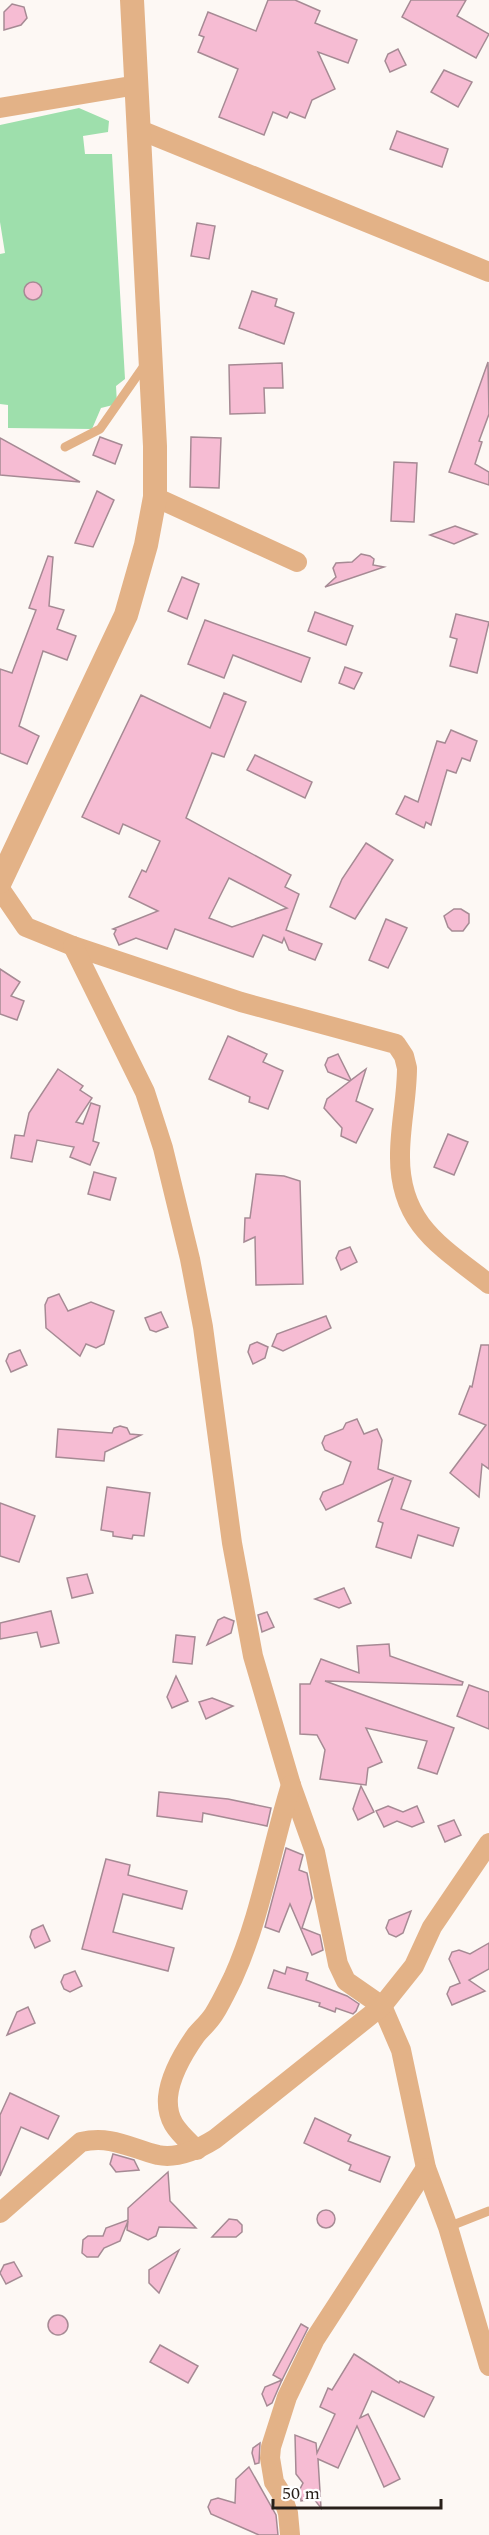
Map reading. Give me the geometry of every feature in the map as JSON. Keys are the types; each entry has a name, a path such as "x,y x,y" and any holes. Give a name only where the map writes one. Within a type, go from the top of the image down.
{"street":[{"path":"0,882 126,615 146,545 155,497 155,446 132,0"},
{"path":"0,108 137,85"},
{"path":"140,130 489,272"},
{"path":"155,497 297,562"},
{"path":"0,889 26,927 73,946 241,1002 396,1044 404,1056 407,1068 400,1154 402,1191 411,1212 424,1229 444,1249 489,1284"},
{"path":"73,946 145,1092 163,1148 190,1258 203,1327 232,1543 253,1656 291,1785 315,1852 338,1964 346,1982 382,2006 401,2050 426,2168 448,2227 489,2366"},
{"path":"197,2150 171,2124 168,2115 171,2084 176,2070 196,2036 214,2014 233,1977 259,1907 275,1837 291,1785"},
{"path":"0,2213 81,2142 97,2139 119,2141 160,2155 197,2150 215,2139 382,2006 414,1966 432,1927 489,1843"},
{"path":"290,2535 288,2514 281,2493 274,2482 270,2452 287,2397 315,2339 426,2168"}],"lane":[{"path":"65,447 100,429 149,359"},
{"path":"448,2227 489,2211"}],"green space":[{"path":"79,108 109,121 108,132 83,136 85,154 112,154 125,379 116,386 117,404 101,408 92,429 8,428 8,405 0,404 0,254 5,253 0,222 0,125"}],"building":[{"path":"268,0 295,0 320,11 315,23 357,40 348,63 318,52 335,89 312,100 305,118 290,112 287,118 273,112 264,135 219,117 238,69 198,52 204,37 199,35 208,12 256,31"},
{"path":"411,0 466,0 457,16 489,34 476,58 402,17"},
{"path":"12,4 24,7 27,18 21,25 4,30 4,12"},
{"path":"398,49 406,65 390,72 385,61 388,54"},
{"path":"444,70 472,82 458,107 431,92"},
{"path":"397,131 448,149 442,167 390,149"},
{"path":"197,223 215,226 209,259 191,256"},
{"path":"33,282 39,285 42,291 39,297 33,300 27,297 24,291 27,285"},
{"path":"252,291 277,299 275,306 294,313 284,344 239,328"},
{"path":"488,362 489,414 479,441 482,442 475,464 489,472 489,485 449,472"},
{"path":"282,363 283,388 264,388 265,413 230,414 229,365"},
{"path":"100,437 122,445 115,464 93,455"},
{"path":"191,437 221,438 219,488 190,487"},
{"path":"0,438 80,482 0,475"},
{"path":"394,462 417,463 414,522 391,521"},
{"path":"97,491 114,500 93,547 75,543"},
{"path":"455,526 477,534 454,544 430,535"},
{"path":"361,554 374,559 373,565 384,567 325,587 336,577 333,568 336,563 352,562"},
{"path":"48,556 53,557 49,606 64,610 57,629 76,636 67,660 43,651 19,726 39,736 27,764 0,753 0,669 12,673 36,610 29,608"},
{"path":"182,577 199,584 187,619 168,611"},
{"path":"315,612 353,626 346,645 308,631"},
{"path":"456,614 489,622 477,673 450,666 457,639 450,637"},
{"path":"205,620 310,658 301,682 233,655 224,678 188,664"},
{"path":"345,667 362,673 354,689 339,683"},
{"path":"224,693 246,702 224,757 212,753 186,818 291,875 285,887 299,894 286,930 322,944 315,960 289,950 284,938 282,943 263,935 253,957 175,929 167,949 136,938 119,945 114,934 116,930 113,929 158,911 129,897 142,870 146,872 160,841 123,824 119,834 82,817 141,695 210,728","holes":["229,878 287,908 232,927 209,918"]},
{"path":"451,730 477,741 470,761 462,758 456,773 447,770 431,825 426,822 424,828 396,814 405,796 418,802 437,741 445,743"},
{"path":"255,755 312,782 305,798 247,770"},
{"path":"366,843 393,860 355,919 330,907 342,879"},
{"path":"454,909 461,909 469,914 469,923 463,931 452,931 448,927 444,916"},
{"path":"386,919 407,928 388,968 369,960"},
{"path":"0,969 20,982 11,996 24,1001 17,1020 0,1014"},
{"path":"228,1036 267,1054 263,1062 283,1071 268,1109 249,1102 250,1097 209,1079"},
{"path":"338,1054 351,1080 366,1069 356,1101 373,1109 356,1143 341,1136 342,1128 324,1108 327,1099 350,1081 328,1072 325,1065 328,1058"},
{"path":"58,1069 83,1086 80,1090 92,1098 76,1122 83,1124 91,1103 100,1106 93,1141 99,1143 90,1165 70,1157 74,1147 37,1140 32,1162 11,1158 15,1135 24,1136 29,1113"},
{"path":"448,1134 468,1142 454,1175 434,1167"},
{"path":"94,1172 116,1178 110,1200 88,1194"},
{"path":"256,1174 284,1176 300,1181 303,1284 256,1285 255,1237 244,1242 245,1218 250,1218"},
{"path":"350,1247 357,1262 341,1270 336,1258 339,1251"},
{"path":"59,1294 68,1311 91,1302 114,1311 104,1344 96,1348 86,1344 80,1356 46,1328 45,1305 48,1298"},
{"path":"161,1312 168,1327 156,1332 150,1330 145,1318"},
{"path":"326,1316 331,1328 283,1351 272,1346 277,1334"},
{"path":"257,1342 268,1347 265,1358 253,1364 248,1352 250,1345"},
{"path":"481,1345 489,1345 489,1469 482,1464 479,1497 450,1473 486,1425 459,1414 470,1386 472,1387"},
{"path":"20,1350 27,1365 11,1372 6,1361 9,1354"},
{"path":"357,1419 364,1434 377,1429 382,1440 378,1469 411,1481 401,1509 459,1528 453,1546 418,1535 411,1558 376,1547 383,1523 378,1521 393,1478 326,1510 320,1499 323,1492 343,1484 351,1462 325,1450 322,1443 325,1436 343,1429 346,1423"},
{"path":"120,1426 127,1428 130,1434 141,1435 105,1452 104,1461 56,1457 58,1429 112,1433 114,1428"},
{"path":"107,1487 150,1493 144,1536 133,1535 132,1539 113,1536 113,1532 101,1530"},
{"path":"0,1503 35,1516 19,1562 0,1556"},
{"path":"87,1574 93,1593 72,1598 67,1578"},
{"path":"344,1588 351,1603 339,1608 315,1599"},
{"path":"51,1611 59,1643 41,1647 37,1632 0,1639 0,1623"},
{"path":"267,1612 274,1627 262,1632 258,1615"},
{"path":"224,1617 234,1621 231,1633 207,1645 218,1620"},
{"path":"176,1635 195,1637 192,1664 173,1662"},
{"path":"389,1644 390,1656 463,1682 462,1685 325,1681 454,1728 437,1774 418,1768 427,1741 366,1728 382,1762 368,1768 366,1785 320,1779 325,1750 317,1735 300,1734 300,1684 310,1684 321,1659 359,1673 357,1646"},
{"path":"176,1676 188,1701 172,1708 167,1697"},
{"path":"469,1685 489,1692 489,1729 457,1716"},
{"path":"212,1698 233,1706 206,1719 199,1702"},
{"path":"361,1786 374,1812 358,1820 353,1809"},
{"path":"159,1792 228,1799 271,1808 267,1826 203,1813 202,1822 157,1816"},
{"path":"388,1806 403,1812 417,1806 424,1822 412,1827 397,1821 384,1827 376,1811"},
{"path":"454,1820 461,1835 445,1842 438,1826"},
{"path":"286,1848 303,1855 299,1870 307,1873 312,1898 302,1928 320,1935 323,1950 312,1955 290,1904 279,1932 265,1927"},
{"path":"106,1859 130,1865 128,1875 187,1891 182,1909 123,1894 113,1932 174,1948 168,1971 82,1949"},
{"path":"411,1911 403,1933 396,1937 389,1934 386,1928 389,1920"},
{"path":"43,1925 50,1941 35,1948 30,1937 32,1930"},
{"path":"489,1943 489,1969 469,1980 485,1991 452,2005 447,1994 450,1987 460,1983 449,1959 452,1952 459,1950 470,1954"},
{"path":"287,1967 308,1973 306,1980 347,1996 359,2004 356,2011 353,2014 336,2008 335,2012 319,2006 320,2003 268,1988 274,1970 285,1974"},
{"path":"75,1971 82,1986 70,1992 64,1989 61,1982 64,1975"},
{"path":"28,2007 35,2023 7,2035 17,2012"},
{"path":"10,2093 59,2116 48,2139 21,2127 0,2176 0,2115"},
{"path":"315,2118 351,2135 348,2141 390,2157 380,2182 349,2170 351,2165 304,2143"},
{"path":"113,2154 134,2160 139,2170 116,2172 110,2164"},
{"path":"168,2172 170,2201 196,2228 159,2227 156,2236 148,2240 127,2230 128,2221 120,2241 104,2248 98,2257 87,2257 82,2253 83,2240 88,2236 103,2236 106,2228 128,2220 128,2208"},
{"path":"322,2210 330,2210 335,2215 333,2226 322,2228 317,2223 317,2215"},
{"path":"229,2219 237,2220 242,2225 242,2232 236,2237 212,2237"},
{"path":"179,2250 159,2293 149,2283 149,2270"},
{"path":"14,2262 22,2276 6,2284 0,2273 4,2265"},
{"path":"58,2315 65,2318 68,2325 65,2332 58,2335 51,2332 48,2325 51,2318"},
{"path":"301,2324 308,2328 282,2380 273,2375"},
{"path":"160,2345 198,2366 188,2383 150,2362"},
{"path":"354,2354 399,2383 400,2381 434,2397 424,2417 372,2391 360,2418 368,2414 400,2479 384,2487 357,2426 338,2468 318,2459 321,2508 314,2499 301,2501 300,2489 303,2483 296,2474 295,2435 316,2443 317,2453 335,2414 320,2407 328,2388 332,2390"},
{"path":"282,2380 272,2403 267,2406 262,2394 265,2387"},
{"path":"260,2443 259,2463 255,2464 253,2448"},
{"path":"249,2467 276,2515 278,2535 259,2535 211,2514 208,2507 211,2500 218,2498 235,2503 236,2479"}]}
